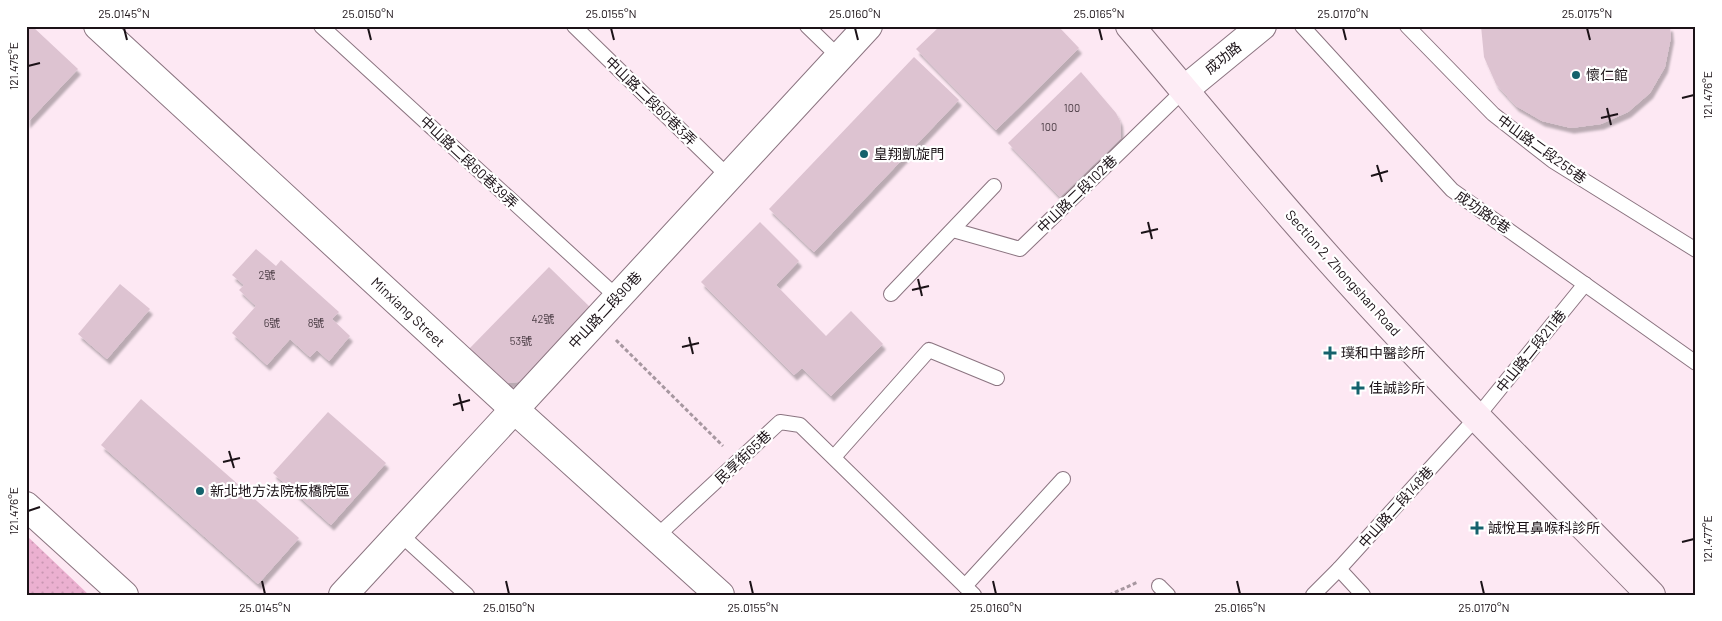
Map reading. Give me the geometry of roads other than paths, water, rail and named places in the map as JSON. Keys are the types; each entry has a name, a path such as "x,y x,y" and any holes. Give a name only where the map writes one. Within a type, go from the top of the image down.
{"main road":[{"name":"Section 2, Zhongshan Road","path":"1130,26 1298,225 1477,417 1652,595"}],"street":[{"name":"Minxiang Street","path":"98,26 514,409 720,595"},
{"name":"中山路二段90巷","path":"343,595 868,26"},
{"name":"成功路","path":"1184,90 1262,26"},
{"path":"26,506 124,595"}],"lane":[{"name":"中山路二段60巷39弄","path":"321,26 617,297"},
{"name":"中山路二段60巷3弄","path":"574,26 728,176"},
{"path":"807,26 839,57"},
{"name":"成功路6巷","path":"1302,26 1452,190 1696,363"},
{"name":"中山路二段255巷","path":"1407,26 1494,114 1553,161 1696,250"},
{"name":"中山路二段102巷","path":"953,230 1020,249 1184,90"},
{"path":"892,294 994,186"},
{"name":"中山路二段211巷","path":"1477,417 1585,284"},
{"path":"834,458 929,350 998,378"},
{"name":"中山路二段148巷","path":"1313,595 1340,569 1477,417"},
{"name":"民享街65巷","path":"656,537 780,422 800,424 969,590 1063,479"},
{"path":"400,533 467,595"},
{"path":"1340,569 1363,595"}],"place":[{"name":"懷仁館","path":"1576,75"},
{"name":"皇翔凱旋門","path":"864,154"},
{"name":"璞和中醫診所","path":"1330,353"},
{"name":"佳誠診所","path":"1358,388"},
{"name":"新北地方法院板橋院區","path":"200,491"},
{"name":"誠悅耳鼻喉科診所","path":"1477,528"}]}
